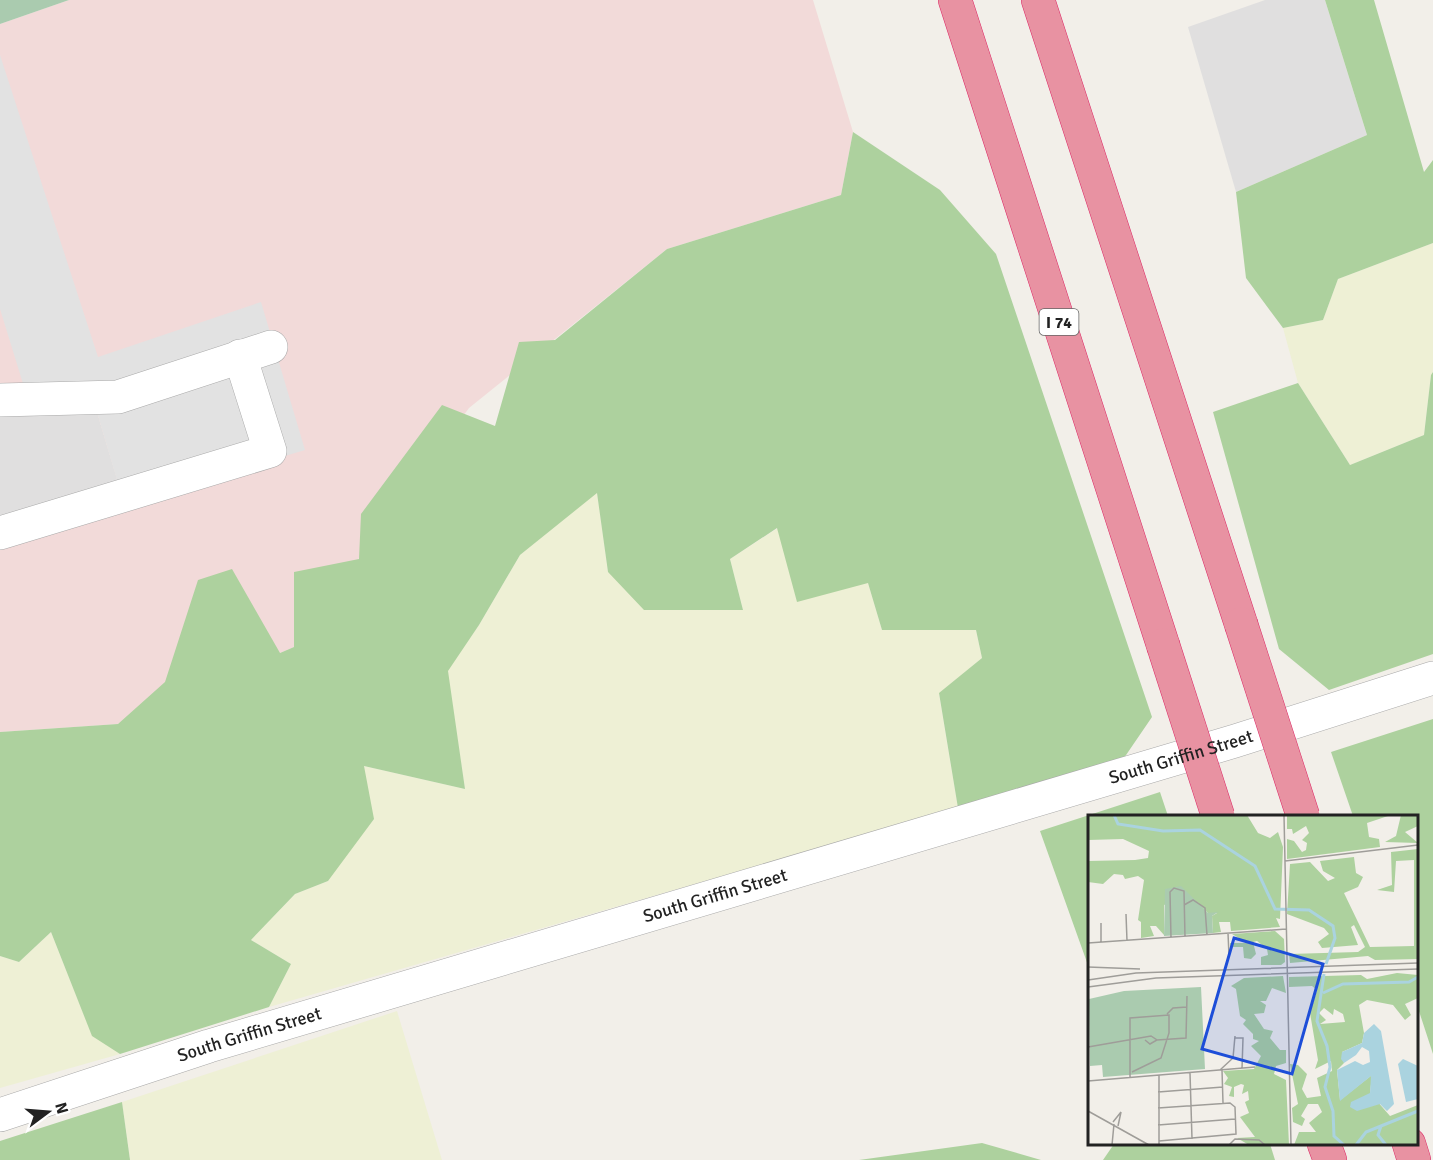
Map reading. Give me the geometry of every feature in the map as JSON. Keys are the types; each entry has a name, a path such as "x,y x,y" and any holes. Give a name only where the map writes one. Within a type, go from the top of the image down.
{"highway":[{"name":"I 74","path":"955,0 1218,815"},
{"path":"1038,0 1303,815"},
{"path":"1325,1145 1330,1160"},
{"path":"1409,1145 1414,1160"}],"street":[{"path":"0,400 118,398 271,346"},
{"path":"0,533 270,451 240,356"},
{"name":"South Griffin Street","path":"0,1115 209,1046 1235,741 1433,678"}],"shaded area":[{"path":"69,0 813,0 853,132 841,195 667,249 469,408 294,647 118,724 0,732 0,533 122,496 97,412 33,416 0,401 0,24"},
{"path":"1265,0 1325,0 1367,135 1236,192 1188,27"},
{"path":"0,55 98,357 261,302 305,450 124,504 97,412 33,416 0,309"},
{"path":"0,401 97,412 122,496 0,533"}],"green space":[{"path":"0,0 69,0 0,24"},
{"path":"1325,0 1374,0 1424,172 1433,160 1433,243 1338,279 1323,320 1283,328 1246,278 1236,192 1367,135"},
{"path":"853,132 940,190 996,254 1152,717 1124,758 958,808 939,693 982,658 976,630 882,630 868,583 797,602 777,528 730,559 743,610 644,610 608,572 597,493 520,555 479,625 448,671 465,789 364,766 374,819 328,881 295,894 251,940 291,964 269,1007 120,1054 92,1036 51,932 19,962 0,956 0,732 118,724 165,682 198,580 232,569 280,653 294,647 294,572 359,559 361,514 442,405 495,426 519,342 555,340 667,249 841,195"},
{"path":"1433,243 1433,372 1424,435 1350,465 1298,383 1283,328 1323,320 1338,279"},
{"path":"1433,372 1433,654 1329,690 1279,649 1213,412 1298,383 1350,465 1424,435"},
{"path":"597,492 608,572 743,610 730,559 778,528 868,583 882,630 976,630 982,658 939,694 958,808 269,1007 291,964 251,940 295,894 328,881 364,766 465,789 447,671 479,625 520,555"},
{"path":"1433,719 1433,1054 1418,1008 1418,815 1353,815 1331,752"},
{"path":"1160,792 1168,815 1089,815"},
{"path":"1088,815 1088,965 1040,831"},
{"path":"51,932 92,1035 120,1054 0,1088 0,956 19,962"},
{"path":"397,1011 442,1160 130,1160 122,1102"},
{"path":"122,1102 130,1160 0,1160 0,1141"},
{"path":"982,1143 1041,1160 859,1160"},
{"path":"1113,1145 1270,1145 1275,1160 1103,1160"}]}
